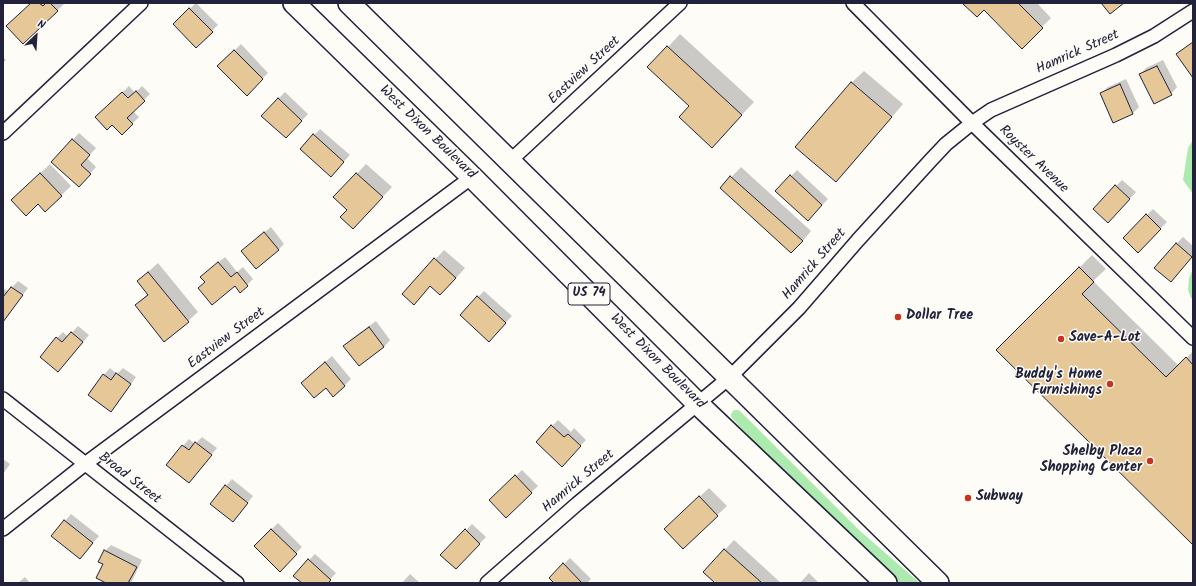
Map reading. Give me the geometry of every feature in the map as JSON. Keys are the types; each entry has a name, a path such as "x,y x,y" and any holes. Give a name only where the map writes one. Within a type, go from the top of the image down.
{"highway":[{"name":"West Dixon Boulevard","path":"294,3 472,177 698,404 886,583"},
{"name":"US 74","path":"349,3 938,583"}],"street":[{"path":"3,133 141,3"},
{"name":"Eastview Street","path":"510,161 680,3"},
{"name":"Royster Avenue","path":"853,3 972,123 1193,338"},
{"name":"Hamrick Street","path":"487,583 578,504 730,377 799,308 858,240 946,144 991,110 1109,58 1154,36 1193,11"},
{"name":"Eastview Street","path":"3,529 85,464 472,177"},
{"name":"Broad Street","path":"3,399 237,583"}],"green space":[{"path":"1193,140 1193,194 1183,180 1188,148"},
{"path":"1193,269 1193,299 1191,298 1188,290 1189,278"},
{"path":"734,410 740,411 860,531 920,583 894,583 779,469 731,417"}],"building":[{"path":"31,3 39,3 43,6 46,3 50,3 58,11 23,44 6,26"},
{"path":"962,3 1018,3 1043,28 1022,49 984,10 977,17"},
{"path":"1101,3 1124,3 1110,14"},
{"path":"189,8 213,32 196,48 173,24"},
{"path":"1193,42 1193,78 1176,54"},
{"path":"667,46 742,115 712,148 679,117 689,106 647,67"},
{"path":"234,50 263,79 247,96 217,66"},
{"path":"1157,66 1172,95 1154,104 1139,74"},
{"path":"851,82 892,117 836,182 795,147"},
{"path":"1120,84 1133,114 1113,123 1100,93"},
{"path":"136,91 145,101 127,118 133,124 122,135 112,125 107,130 95,117 122,92 128,98"},
{"path":"278,98 302,121 286,138 261,116"},
{"path":"313,134 344,162 331,177 300,149"},
{"path":"72,139 90,155 81,165 91,174 79,187 51,162"},
{"path":"40,173 62,196 45,212 38,204 26,216 11,200"},
{"path":"356,173 383,197 353,229 340,217 347,210 333,197"},
{"path":"790,175 822,205 808,221 775,191"},
{"path":"730,176 803,241 791,253 720,188"},
{"path":"1115,185 1130,199 1108,223 1093,209"},
{"path":"1146,214 1161,229 1138,253 1123,238"},
{"path":"264,232 279,250 256,269 241,251"},
{"path":"1176,243 1192,257 1171,282 1154,268"},
{"path":"434,258 456,278 440,295 430,286 414,305 402,294"},
{"path":"218,262 231,277 237,272 248,286 240,293 235,286 212,305 198,288 205,282 200,277"},
{"name":"Shelby Plaza Shopping Center","path":"1079,267 1094,282 1082,294 1166,377 1186,357 1193,365 1193,545 996,350"},
{"path":"148,272 189,322 164,342 135,305 148,295 137,281"},
{"path":"11,287 23,295 3,322 3,297"},
{"path":"477,296 506,323 489,342 460,315"},
{"path":"369,327 384,347 359,366 343,346"},
{"path":"71,332 83,342 58,372 40,357 56,337 62,342"},
{"path":"325,362 345,386 333,397 326,388 314,398 301,383"},
{"path":"116,373 131,384 111,412 88,395 103,374 111,380"},
{"path":"551,425 564,437 568,434 581,446 562,467 536,442"},
{"path":"195,442 212,455 189,483 166,465 182,445 189,450"},
{"path":"515,475 532,493 506,518 489,500"},
{"path":"225,485 248,503 233,522 210,504"},
{"path":"699,496 718,516 683,549 664,529"},
{"path":"64,520 93,543 80,559 51,536"},
{"path":"271,529 297,554 280,572 254,546"},
{"path":"465,529 480,544 456,569 440,555"},
{"path":"724,549 762,583 715,583 703,572"},
{"path":"104,550 137,567 128,583 106,583 96,578 103,564 98,562"},
{"path":"308,559 331,580 328,583 302,583 293,576"},
{"path":"563,563 582,583 554,583 549,578"}],"place":[{"name":"Dollar Tree","path":"898,317"},
{"name":"Save-A-Lot","path":"1061,339"},
{"name":"Buddy's Home Furnishings","path":"1110,384"},
{"name":"Shelby Plaza Shopping Center","path":"1150,461"},
{"name":"Subway","path":"968,498"}]}
